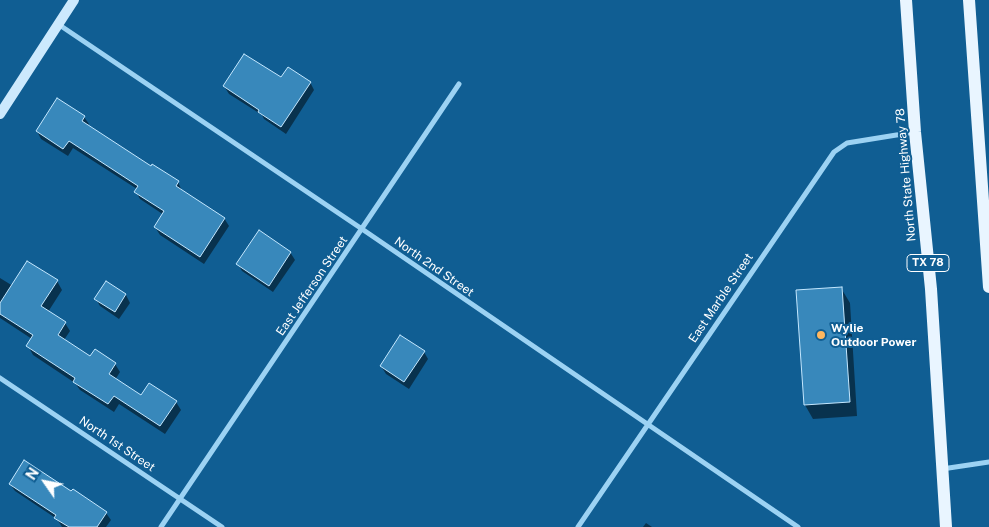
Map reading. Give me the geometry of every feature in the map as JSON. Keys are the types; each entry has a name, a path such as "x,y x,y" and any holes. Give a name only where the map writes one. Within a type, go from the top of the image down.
{"main road":[{"path":"0,114 74,0"},
{"name":"North State Highway 78","path":"906,0 914,132 931,289 946,527"},
{"path":"969,0 989,287"}],"street":[{"name":"North 2nd Street","path":"58,24 798,527"},
{"name":"East Jefferson Street","path":"162,527 459,84"},
{"name":"East Marble Street","path":"578,527 834,152 847,143 914,132"},
{"name":"North 1st Street","path":"0,378 222,527"},
{"path":"941,469 989,462"}],"building":[{"path":"244,54 281,77 288,67 311,82 281,127 223,86"},
{"path":"57,98 85,116 82,121 151,166 152,164 179,181 176,186 225,218 200,257 154,227 164,211 134,192 138,186 69,141 63,149 36,131"},
{"path":"259,230 291,252 269,286 236,264"},
{"path":"27,261 58,280 41,306 66,322 58,335 90,356 95,349 116,363 109,374 141,395 149,383 177,401 160,426 114,396 108,404 73,382 75,378 26,346 33,335 0,314 0,303"},
{"path":"106,281 126,294 115,312 94,299"},
{"path":"842,287 850,402 804,405 796,290"},
{"path":"400,335 425,351 404,382 380,366"},
{"path":"24,460 107,512 97,527 69,527 54,518 56,515 9,484"}],"place":[{"name":"Wylie Outdoor Power","path":"821,335"}]}
